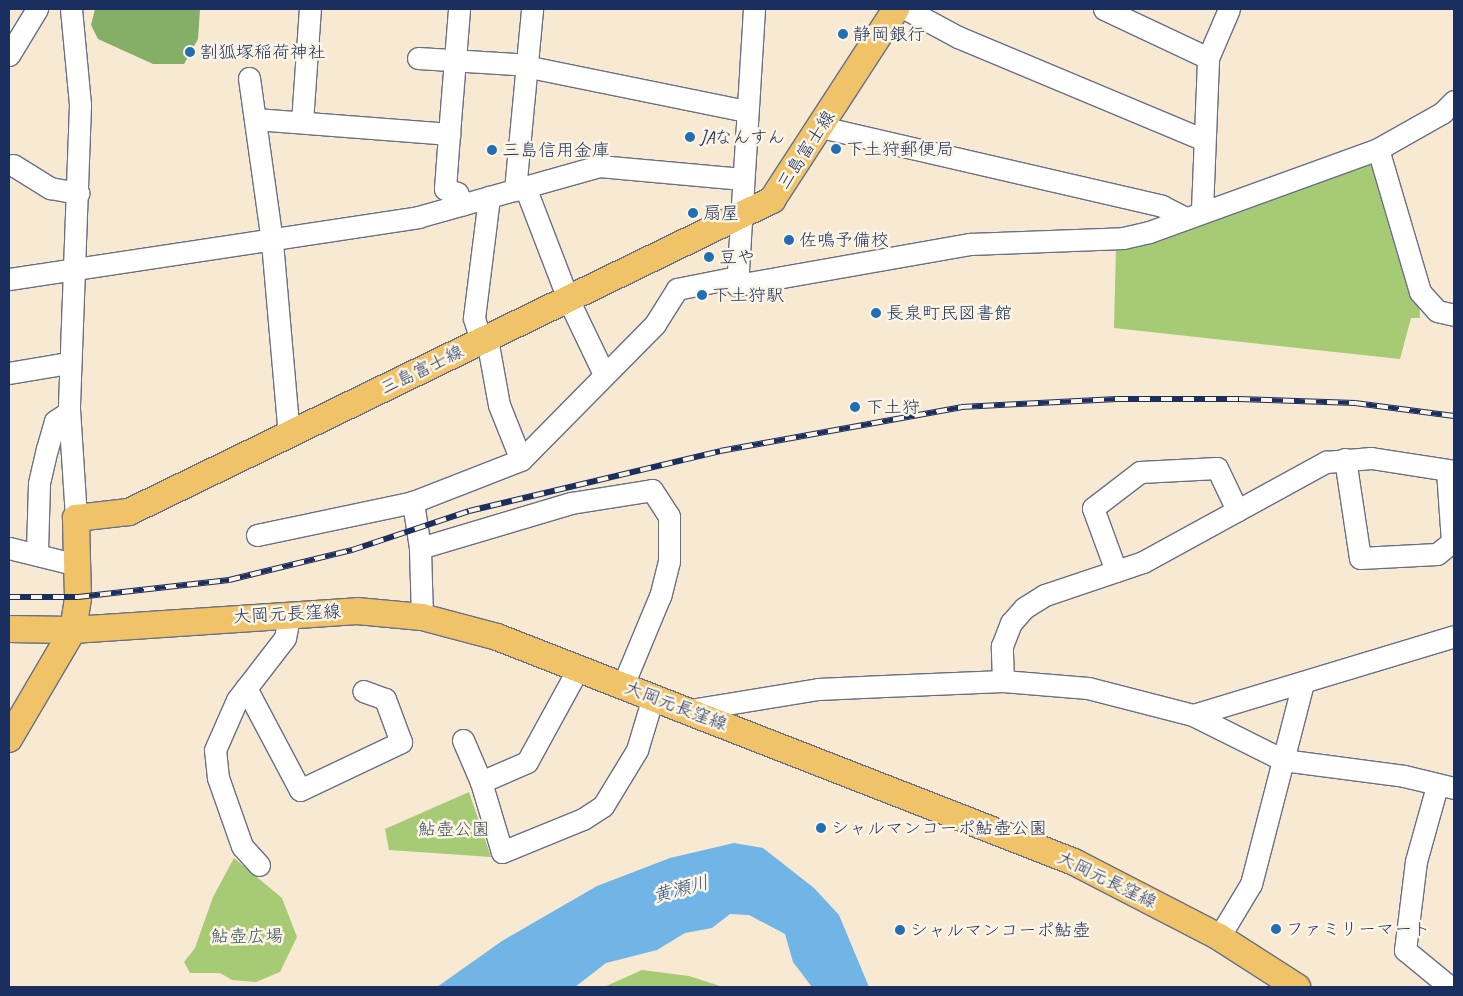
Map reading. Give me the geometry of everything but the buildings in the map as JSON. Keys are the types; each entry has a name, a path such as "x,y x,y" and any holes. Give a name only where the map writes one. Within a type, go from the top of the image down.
{"main road":[{"name":"三島富士線","path":"76,518 129,512 741,216 781,192 896,9"},
{"path":"12,727 73,630 77,565 76,518"},
{"name":"大岡元長窪線","path":"9,629 73,630 290,613 357,611 422,617 497,638 690,710 1074,862 1219,937 1297,987"}],"street":[{"path":"9,55 37,9"},
{"path":"71,9 80,105 78,270 69,363 69,412 76,518"},
{"path":"302,122 310,9"},
{"path":"458,9 456,60 445,189 457,193 463,204"},
{"path":"532,9 520,189 568,299 604,374"},
{"path":"754,9 742,179 737,286 970,244 1123,238 1378,149 1454,102"},
{"path":"906,9 958,37 1202,139"},
{"path":"1104,9 1208,58"},
{"path":"1194,214 1208,58 1229,9"},
{"path":"418,58 527,66 747,111"},
{"path":"249,78 272,242 289,436"},
{"path":"256,119 449,134"},
{"path":"822,127 1194,214"},
{"path":"1378,149 1420,292 1437,311 1454,315"},
{"path":"13,165 50,188 79,193"},
{"path":"9,280 272,242 463,204 599,166 742,179"},
{"path":"489,197 474,318 484,340 498,405 522,460"},
{"path":"257,534 413,502 522,460 604,374 655,324 677,289 737,277"},
{"path":"9,373 69,363"},
{"path":"37,551 39,483 55,421 69,412"},
{"path":"1003,681 1002,646 1011,623 1024,608 1045,596 1143,562 1326,462 1345,459 1371,458 1451,470 1452,542 1437,554 1360,558 1345,459"},
{"path":"1116,571 1093,508 1140,472 1217,468 1238,510"},
{"path":"420,548 571,502 652,490 669,516 668,561 660,596 623,685"},
{"path":"413,502 420,548 422,617"},
{"path":"9,548 37,551 77,565"},
{"path":"259,864 242,846 214,758 246,688 285,638 290,613"},
{"path":"1193,715 1454,636"},
{"path":"482,782 527,762 578,668"},
{"path":"690,710 818,689 1003,681 1088,688 1193,715 1283,760 1404,776 1446,787 1416,861 1405,950 1450,987"},
{"path":"1219,937 1250,884 1303,683"},
{"path":"246,688 300,790 401,742 385,698 362,691"},
{"path":"463,740 482,782 502,852 596,813 637,750 653,697"}],"green space":[{"path":"95,9 200,9 198,39 184,64 153,64 98,39 91,25"},
{"path":"1372,157 1417,277 1420,318 1411,318 1400,359 1114,328 1116,247"},
{"name":"鮎壺公園","path":"469,792 491,857 389,850 385,829"},
{"name":"鮎壺広場","path":"234,858 282,898 297,937 280,972 256,982 232,980 220,973 190,973 184,962 195,948 213,897"},
{"path":"642,970 689,976 723,987 604,987"}],"water":[{"name":"黄瀬川","path":"734,843 763,848 814,888 839,915 869,987 812,987 793,962 785,934 749,915 730,914 712,928 685,933 657,950 606,963 575,987 437,987 502,941 597,886 670,858"}],"railway":[{"path":"9,597 78,597 229,580 352,550 469,511 720,451 961,407 1117,399 1239,399 1355,403 1454,416"}],"place":[{"name":"静岡銀行","path":"843,34"},
{"name":"割狐塚稲荷神社","path":"190,52"},
{"name":"JAなんすん","path":"690,137"},
{"name":"下土狩郵便局","path":"836,149"},
{"name":"三島信用金庫","path":"492,150"},
{"name":"扇屋","path":"693,213"},
{"name":"佐鳴予備校","path":"789,240"},
{"name":"豆や","path":"709,257"},
{"name":"下土狩駅","path":"702,295"},
{"name":"長泉町民図書館","path":"876,313"},
{"name":"下土狩","path":"855,407"},
{"name":"シャルマンコーポ鮎壺公園","path":"821,828"},
{"name":"ファミリーマート","path":"1276,929"},
{"name":"シャルマンコーポ鮎壺","path":"900,930"}]}
